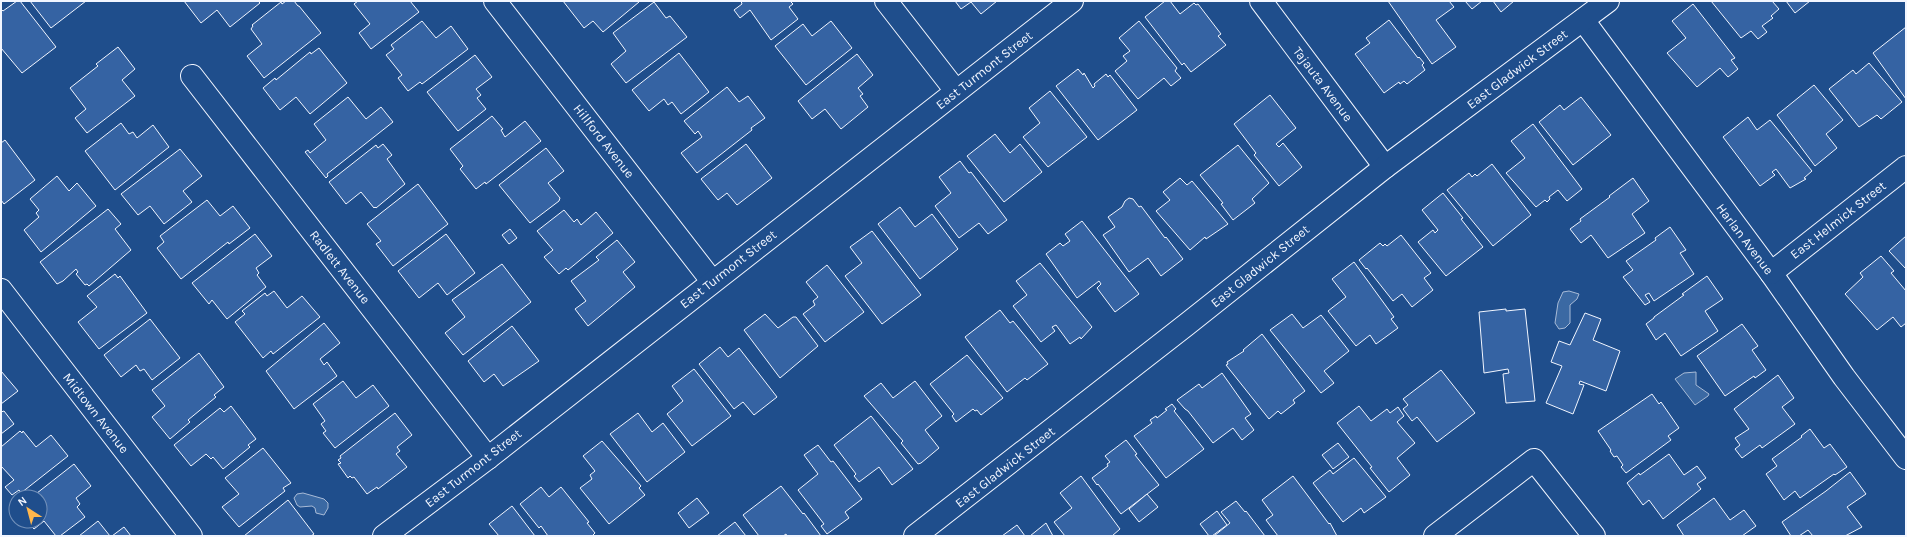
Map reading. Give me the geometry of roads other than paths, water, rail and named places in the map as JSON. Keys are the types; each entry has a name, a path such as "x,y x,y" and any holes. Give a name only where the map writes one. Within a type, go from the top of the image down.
{"street":[{"name":"Hillford Avenue","path":"495,1 712,281"},
{"path":"886,1 956,91"},
{"name":"East Turmont Street","path":"384,536 488,458 712,281 1072,1"},
{"name":"Tajauta Avenue","path":"1261,1 1385,167"},
{"name":"East Gladwick Street","path":"916,536 1150,354 1385,167 1608,1"},
{"name":"Harlan Avenue","path":"1583,20 1771,273 1844,378 1906,458"},
{"name":"Radlett Avenue","path":"192,76 488,458"},
{"name":"East Helmick Street","path":"1771,273 1906,167"},
{"name":"Midtown Avenue","path":"1,290 191,536"},
{"path":"1435,536 1534,460 1594,536"}],"water":[{"path":"1569,291 1579,294 1577,299 1570,305 1570,323 1565,328 1559,329 1555,323 1558,303 1563,292"},
{"path":"1696,372 1696,385 1709,394 1695,405 1675,379 1684,373"},
{"path":"303,493 324,499 328,503 328,508 324,515 316,513 315,508 312,506 300,507 297,505 294,498 297,494"}]}
